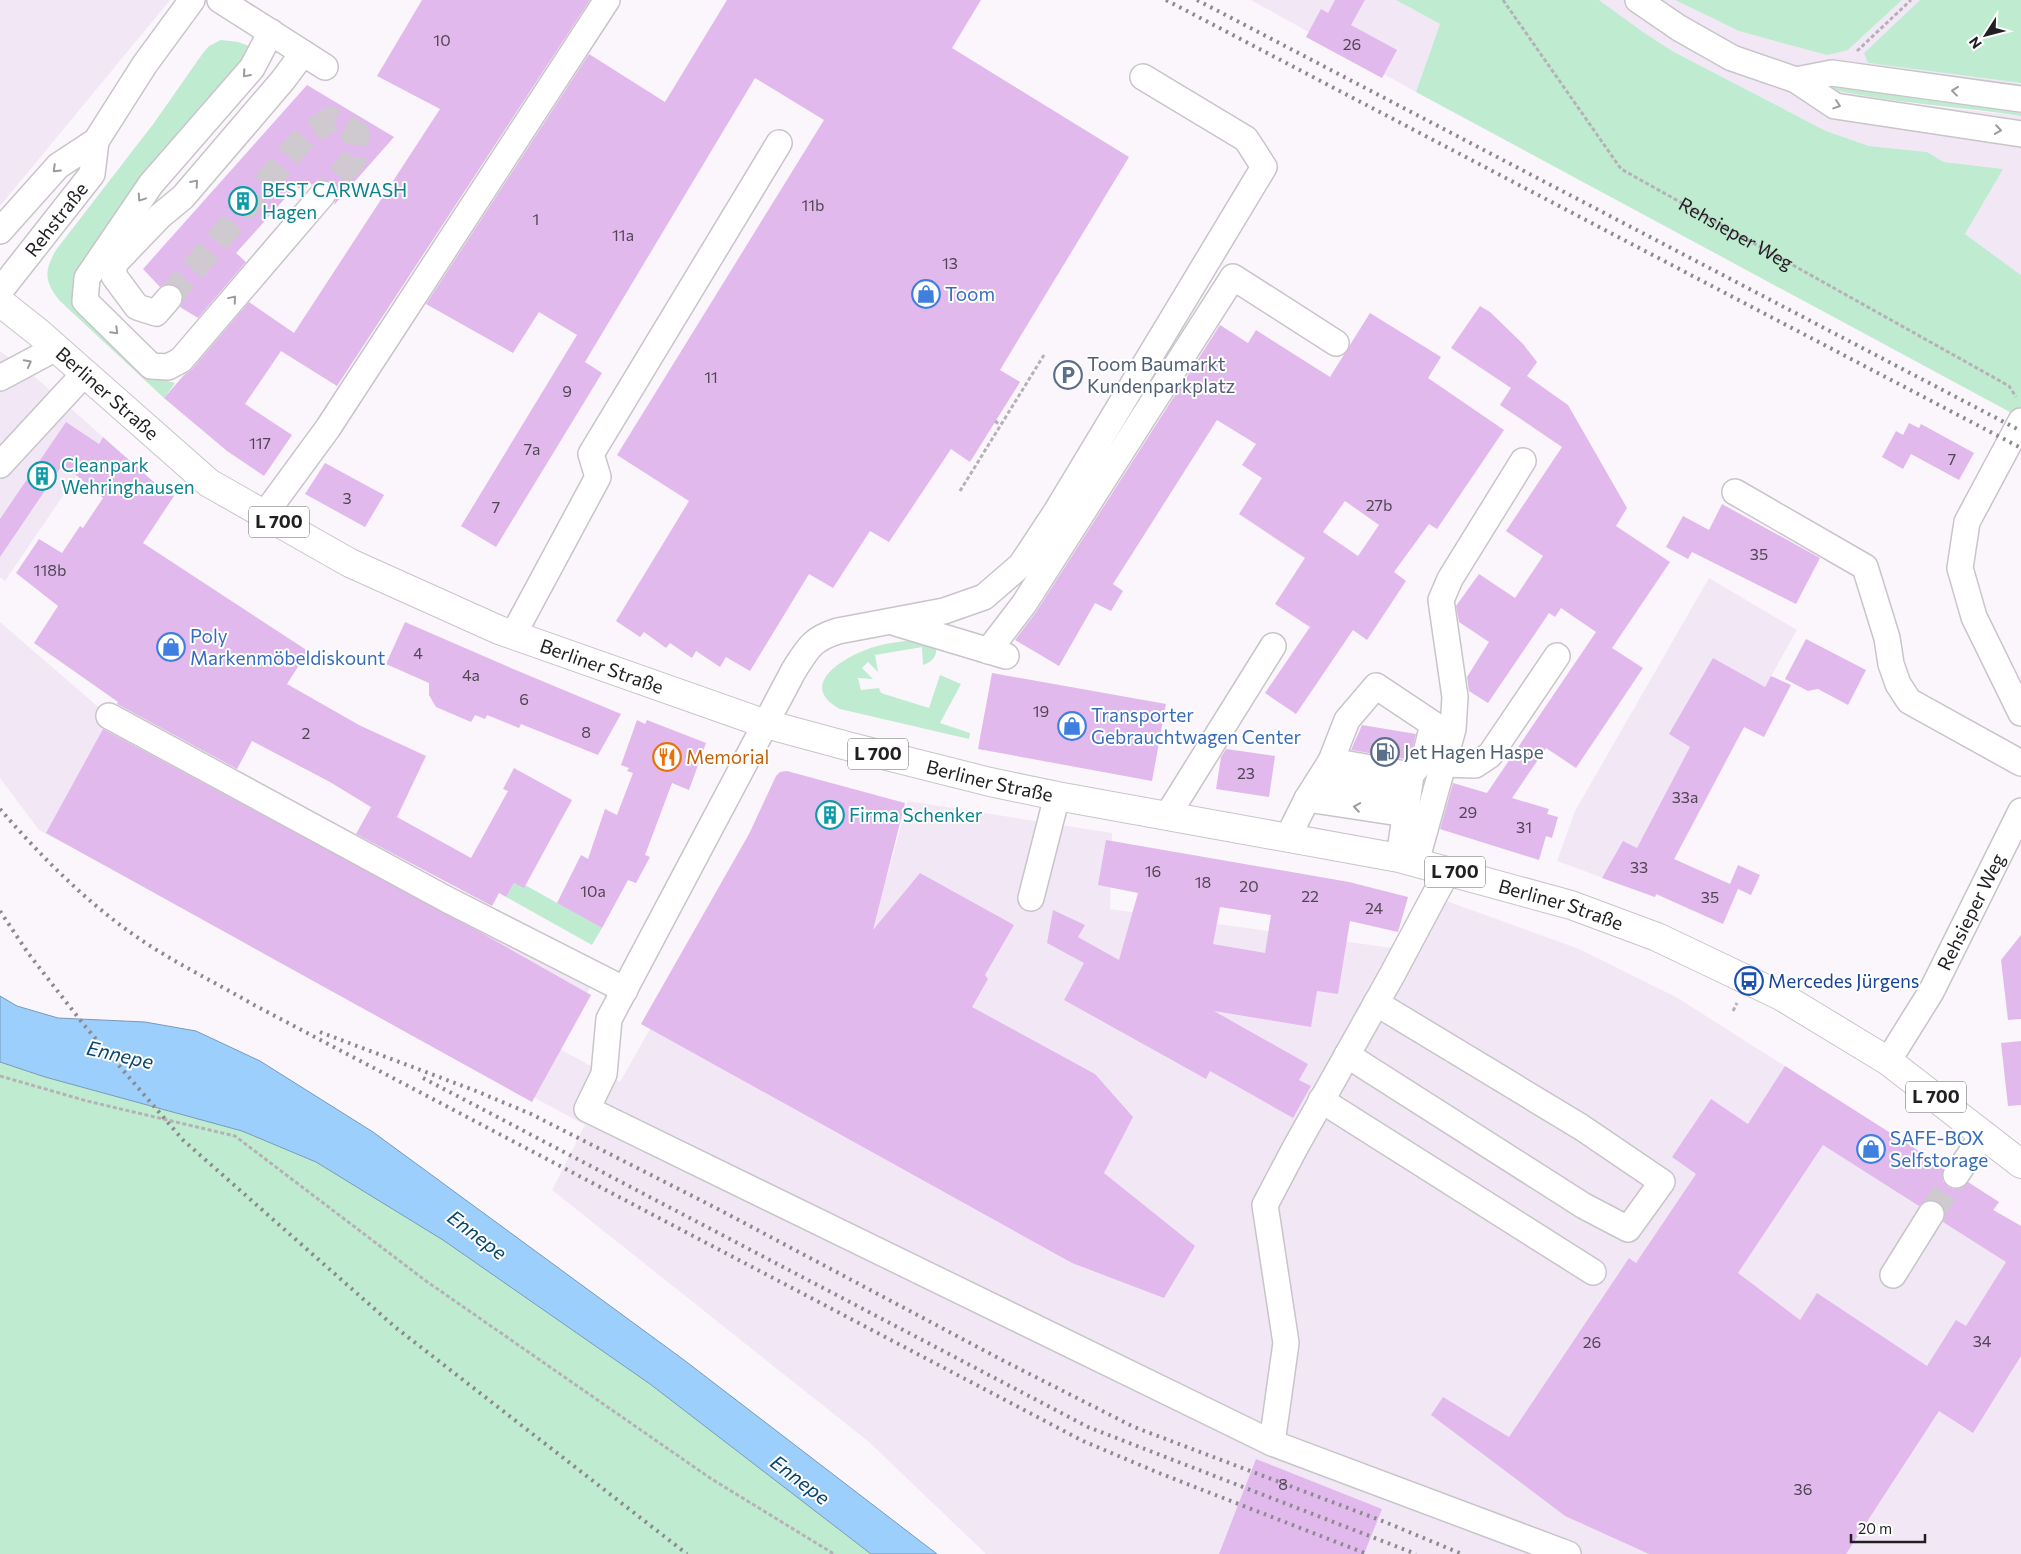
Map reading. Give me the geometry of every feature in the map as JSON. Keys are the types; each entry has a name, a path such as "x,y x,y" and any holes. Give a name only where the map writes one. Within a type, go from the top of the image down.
{"main road":[{"name":"Berliner Straße","path":"0,302 56,348 210,483 350,563 513,635 766,724 980,780 1407,860 1571,905 1657,937 1781,996 1888,1061 2021,1164"}],"street":[{"name":"Rehstraße","path":"0,290 92,174 96,142 145,64 192,0"},
{"path":"220,0 325,67"},
{"path":"265,514 328,428 607,0"},
{"path":"1638,0 1679,28 1732,58 1796,80 1835,106 2021,134"},
{"path":"271,32 252,68 151,184 87,278 85,301 151,366 168,367 181,360 322,194"},
{"path":"169,298 156,313 137,307 114,276 114,264 160,216 183,197 283,80 303,53"},
{"path":"1796,80 1832,73 2021,99"},
{"path":"1143,77 1246,138 1264,166 1056,512 1021,565 984,597 944,611 838,631 821,637 807,649 794,670 609,1019 604,1074 587,1109 1272,1443 1568,1554"},
{"name":"Rehstraße","path":"0,231 58,166 96,142"},
{"path":"513,635 598,477 591,454 779,143"},
{"path":"893,622 997,653 1024,604 1233,277 1336,342"},
{"path":"0,378 56,348"},
{"path":"0,465 84,374"},
{"path":"2019,410 1967,522 1960,568 1974,618 2021,713"},
{"path":"1407,860 1444,764 1453,729 1455,697 1441,600 1450,579 1523,462"},
{"path":"1735,492 1865,567 1887,638 1891,664 1898,684 1910,701 2021,763"},
{"path":"1167,816 1272,646"},
{"path":"1444,764 1475,765 1490,755 1556,656"},
{"path":"1288,837 1312,791 1331,761 1348,720 1376,686 1433,724 1425,757 1408,796 1407,860"},
{"path":"108,716 448,900 625,990"},
{"path":"1331,761 1408,796"},
{"path":"1312,791 1408,796"},
{"path":"1031,898 1058,796"},
{"name":"Rehsieper Weg","path":"1888,1061 1931,992 2021,811"},
{"path":"1272,1443 1286,1343 1266,1205 1321,1100 1448,870"},
{"path":"1347,1055 1584,1206 1628,1229 1662,1182 1581,1128 1376,1003"},
{"path":"1321,1100 1592,1272"},
{"path":"1956,1175 1984,1134"},
{"path":"1893,1275 1932,1214"}],"path":[{"name":"Rehsieper Weg","path":"1503,0 1621,169 2009,386 2019,410"},
{"path":"1832,73 1912,0"},
{"path":"960,491 1044,355"},
{"path":"995,421 1000,424"},
{"path":"0,1076 87,1101 235,1136 442,1292 710,1478 834,1554"}],"shaded area":[{"path":"0,0 170,0 0,206"},
{"path":"1251,0 1396,0 1440,24 1416,92"},
{"path":"1599,0 1675,0 1739,31 1848,50 1902,0 1920,0 1865,52 1868,63 2021,83 2021,107 1889,101 2021,116 2021,275 1965,234 2002,169 1944,162 1927,152 1869,146 1826,131 1674,52"},
{"path":"0,351 34,376 103,437 5,581 0,577"},
{"path":"1709,578 1797,630 1655,897 1557,861 1575,811"},
{"path":"0,622 96,705 601,965 560,1049 620,1082 650,1029 641,1024 749,834 862,872 887,876 908,801 1112,833 1110,909 1414,951 1444,900 1579,949 1676,997 1999,1202 1994,1210 2021,1226 2021,1554 986,1554 869,1442 552,1190 585,1125 39,830 0,778"}],"green space":[{"path":"1396,0 1599,0 1674,52 1826,131 1869,146 1927,152 1944,162 2003,169 1965,234 2021,275 2021,418 1416,92 1440,24"},
{"path":"1675,0 1902,0 1848,50 1827,55 1739,31"},
{"path":"1920,0 2021,0 2021,83 1868,63 1864,53"},
{"path":"221,40 238,42 254,48 81,282 155,378 175,383 164,398 60,301 51,288 48,270 56,250 154,123 203,53 209,46"},
{"path":"1824,81 2021,107 2021,116 1849,93 1825,88"},
{"path":"913,640 936,648 935,657 923,665 922,647 875,655 878,672 868,662 862,668 873,679 858,678 861,690 879,688 881,693 929,708 940,675 961,684 940,723 970,733 969,739 840,709 827,699 823,690 824,681 830,672 840,664 874,647"},
{"path":"514,883 525,885 602,928 592,945 506,897"},
{"path":"0,1062 45,1077 242,1131 316,1162 443,1240 650,1384 871,1554 0,1554"}],"water":[{"name":"Ennepe","path":"0,996 17,1006 58,1018 145,1022 196,1031 260,1061 373,1132 684,1360 937,1554 871,1554 650,1384 443,1240 316,1162 242,1131 45,1077 0,1062"}],"building":[{"path":"422,0 590,0 337,386 281,351 245,404 292,435 264,476 227,451 164,398 184,375 192,369 249,302 294,333 440,109 377,76"},
{"path":"727,0 981,0 952,48 1129,157 1000,370 1020,382 970,462 951,449 889,542 870,531 833,588 809,574 750,671 726,657 720,667 696,651 692,658 670,643 666,648 644,632 640,637 616,621 689,501 617,455 824,120 755,78 585,362 602,373 496,547 461,526 577,335 539,312 513,353 426,304 589,54 665,102"},
{"path":"1335,0 1365,0 1351,25 1397,50 1382,78 1306,37 1321,9 1328,13"},
{"name":"BEST CARWASH Hagen","path":"307,85 394,137 334,205 337,190 332,183 319,180 312,185 310,183 303,192 296,186 236,253 246,262 198,318 180,307 183,294 179,288 171,284 165,284 160,287 143,269"},
{"path":"1480,306 1490,312 1523,344 1537,362 1527,376 1568,405 1627,508 1616,526 1670,562 1612,648 1643,668 1576,768 1546,748 1512,798 1549,809 1547,814 1558,817 1552,838 1546,836 1539,860 1440,829 1453,783 1487,793 1596,632 1561,608 1555,617 1549,613 1488,703 1469,691 1467,677 1489,642 1459,622 1456,606 1479,574 1515,598 1543,556 1506,531 1562,447 1500,405 1511,388 1451,348"},
{"path":"1370,313 1441,357 1428,378 1504,430 1437,529 1429,524 1394,572 1406,581 1367,640 1353,630 1296,714 1265,693 1310,627 1275,604 1305,558 1239,514 1262,478 1242,465 1256,444 1217,420 1113,584 1123,591 1111,611 1095,603 1059,666 1015,640 1036,612 1220,325 1248,343 1256,330 1330,377","holes":["1345,501 1379,525 1358,556 1323,532"]},
{"path":"66,422 99,444 103,437 155,483 174,496 143,543 308,651 287,684 359,725 426,756 397,817 471,858 508,791 503,789 514,768 572,800 524,888 514,883 506,897 499,893 492,906 356,834 371,807 330,782 252,741 237,769 117,704 118,702 34,643 58,606 16,573 39,539 62,553 80,526 83,528 103,498 63,464 0,557 0,519"},
{"path":"1909,423 1919,428 1921,424 1974,453 1959,480 1911,454 1903,469 1882,457 1896,431 1903,435"},
{"path":"325,463 384,495 365,527 305,494"},
{"path":"1722,504 1820,558 1796,604 1692,552 1688,559 1666,547 1683,516 1709,530"},
{"path":"405,622 621,714 598,755 521,724 519,728 487,715 485,719 475,715 471,722 436,707 429,695 429,683 386,664"},
{"path":"1806,639 1866,670 1848,705 1818,689 1808,691 1785,679"},
{"path":"1713,658 1765,687 1771,676 1791,685 1764,737 1744,727 1674,859 1730,884 1738,865 1760,875 1751,895 1738,889 1723,924 1656,894 1655,897 1602,878 1623,841 1637,848 1690,747 1669,734"},
{"name":"Transporter Gebrauchtwagen Center","path":"992,673 1166,704 1152,781 978,749"},
{"path":"637,720 645,724 647,720 706,743 689,790 672,783 645,855 650,857 636,883 628,880 602,928 557,903 581,855 588,859 605,809 617,815 633,773 627,771 629,768 621,765"},
{"path":"1362,725 1416,734 1412,751 1405,759 1351,750"},
{"path":"103,729 478,931 591,995 532,1102 46,833"},
{"path":"1226,749 1275,756 1269,797 1216,789 1221,757"},
{"path":"787,771 905,803 873,930 920,873 1014,925 985,975 988,979 972,1007 1095,1074 1133,1117 1104,1173 1195,1246 1164,1298 1072,1263 641,1024 749,834 776,776 780,772"},
{"path":"1106,840 1349,882 1408,897 1398,932 1350,921 1338,994 1317,991 1311,1027 1214,1011 1308,1064 1299,1080 1311,1086 1293,1118 1210,1071 1206,1079 1064,1000 1084,963 1047,943 1053,910 1085,925 1078,937 1119,960 1138,893 1098,885","holes":["1220,907 1271,915 1265,953 1213,944"]},
{"path":"2021,935 2021,1019 2008,1020 2001,960"},
{"path":"2021,1041 2021,1105 2008,1106 2001,1043"},
{"path":"1785,1066 1944,1167 1943,1181 1948,1187 1954,1189 1962,1188 1968,1182 1999,1202 1993,1210 2021,1226 2021,1356 1973,1433 1939,1411 1846,1554 1649,1554 1565,1516 1431,1415 1443,1397 1509,1437 1629,1258 1636,1263 1696,1174 1672,1157 1711,1099 1748,1124","holes":["1823,1145 1919,1206 1931,1200 1939,1202 1945,1214 1943,1222 2006,1262 1966,1326 1956,1320 1927,1366 1817,1293 1800,1320 1738,1273"]},
{"path":"1256,1459 1382,1509 1364,1554 1219,1554"}],"tunnel":[{"path":"169,298 305,136 331,119 357,133 354,159 323,194"},
{"path":"1931,1214 1956,1175"}],"railway":[{"path":"1166,0 2021,448"},
{"path":"1197,0 2021,431"},
{"path":"0,809 52,866 110,917 164,955 254,1005 1083,1441 1159,1473 1367,1554"},
{"path":"0,911 28,953 84,1025 183,1140 395,1327 687,1554"},
{"path":"320,1032 476,1091 531,1114 716,1208 1002,1360 1134,1427 1385,1522 1462,1554"},
{"path":"423,1078 1088,1427 1416,1554"}],"place":[{"name":"BEST CARWASH Hagen","path":"243,201"},
{"name":"Toom","path":"926,294"},
{"name":"Toom Baumarkt Kundenparkplatz","path":"1068,375"},
{"name":"Cleanpark Wehringhausen","path":"42,476"},
{"name":"Poly Markenmöbeldiskount","path":"171,647"},
{"name":"Transporter Gebrauchtwagen Center","path":"1072,726"},
{"name":"Jet Hagen Haspe","path":"1385,752"},
{"name":"Memorial","path":"667,757"},
{"name":"Firma Schenker","path":"830,815"},
{"name":"Mercedes Jürgens","path":"1749,981"},
{"name":"SAFE-BOX Selfstorage","path":"1871,1149"}]}
